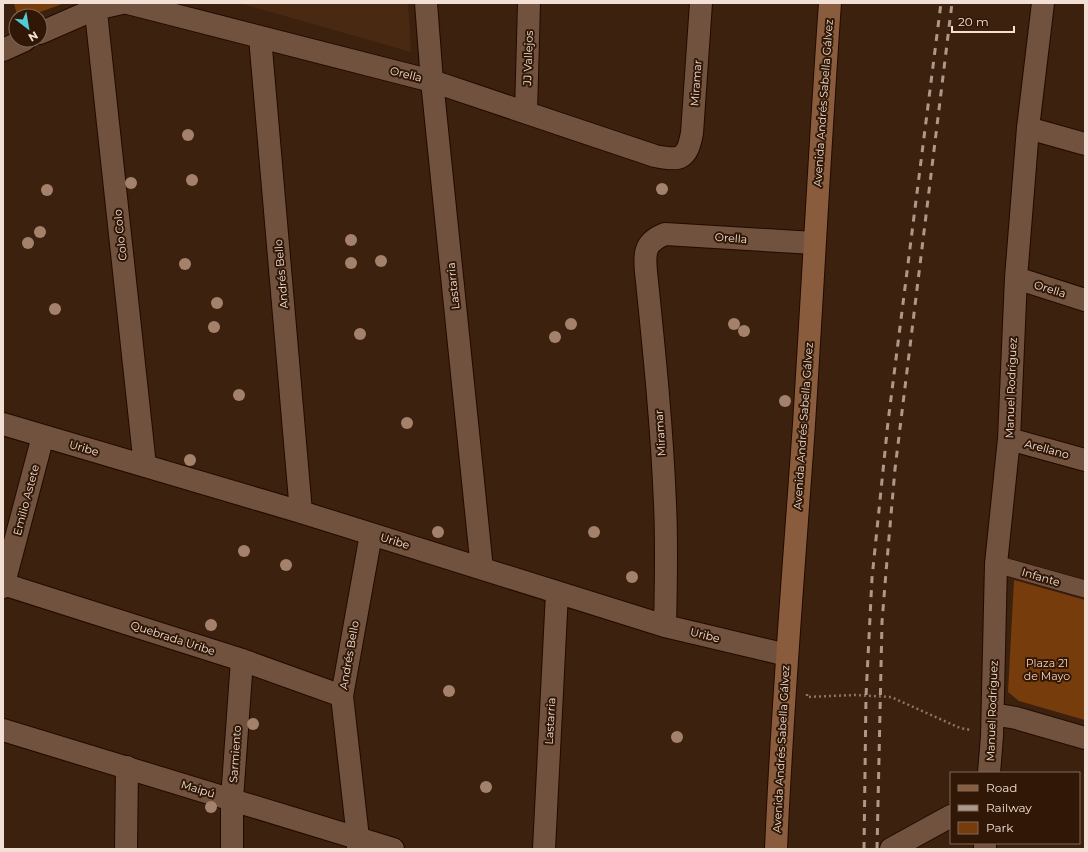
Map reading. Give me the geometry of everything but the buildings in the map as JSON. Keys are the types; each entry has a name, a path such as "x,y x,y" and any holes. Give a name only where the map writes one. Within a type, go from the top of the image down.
{"main road":[{"name":"Avenida Andrés Sabella Gálvez","path":"776,849 787,655 804,416 830,3"}],"street":[{"path":"48,29 95,6 122,3"},
{"name":"Orella","path":"128,3 432,81 655,156 680,158"},
{"name":"Lastarria","path":"426,3 432,81 482,569"},
{"name":"JJ Vallejos","path":"526,112 529,3"},
{"name":"Miramar","path":"680,158 686,154 690,146 692,133 701,3"},
{"name":"Manuel Rodríguez","path":"989,772 992,736 996,564 1009,439 1016,278 1028,128 1043,3"},
{"name":"Colo Colo","path":"95,6 145,466"},
{"name":"Andrés Bello","path":"260,37 301,512"},
{"path":"1028,128 1085,144"},
{"name":"Orella","path":"650,242 665,234 674,234 814,243"},
{"name":"Miramar","path":"650,242 646,252 645,262 655,362 664,497 666,572 665,626"},
{"name":"Orella","path":"1016,278 1085,300"},
{"name":"Uribe","path":"3,424 301,512 665,626 787,655"},
{"name":"Emilio Astete","path":"3,586 43,436"},
{"name":"Arellano","path":"1009,439 1085,460"},
{"name":"Andrés Bello","path":"358,844 342,696 371,534"},
{"name":"Infante","path":"996,564 1085,589"},
{"name":"Quebrada Uribe","path":"3,586 242,660 342,696"},
{"name":"Lastarria","path":"544,849 557,593"},
{"name":"Sarmiento","path":"232,849 232,799 242,660"},
{"path":"992,714 1016,718 1085,738"},
{"name":"Maipú","path":"3,730 232,799 358,844 393,849"},
{"path":"126,849 128,767"},
{"path":"892,849 950,817"}],"path":[{"path":"807,697 854,695 891,697 960,728 992,736"}],"shaded area":[{"path":"239,3 408,3 411,52"}],"green space":[{"path":"14,3 65,3 48,9 15,8"},
{"name":"Plaza 21 de Mayo","path":"1014,580 1085,600 1085,720 1019,701 1008,692"}],"railway":[{"path":"864,849 866,696 872,578 888,422 941,3"},
{"path":"877,849 882,622 895,469 952,3"}]}
